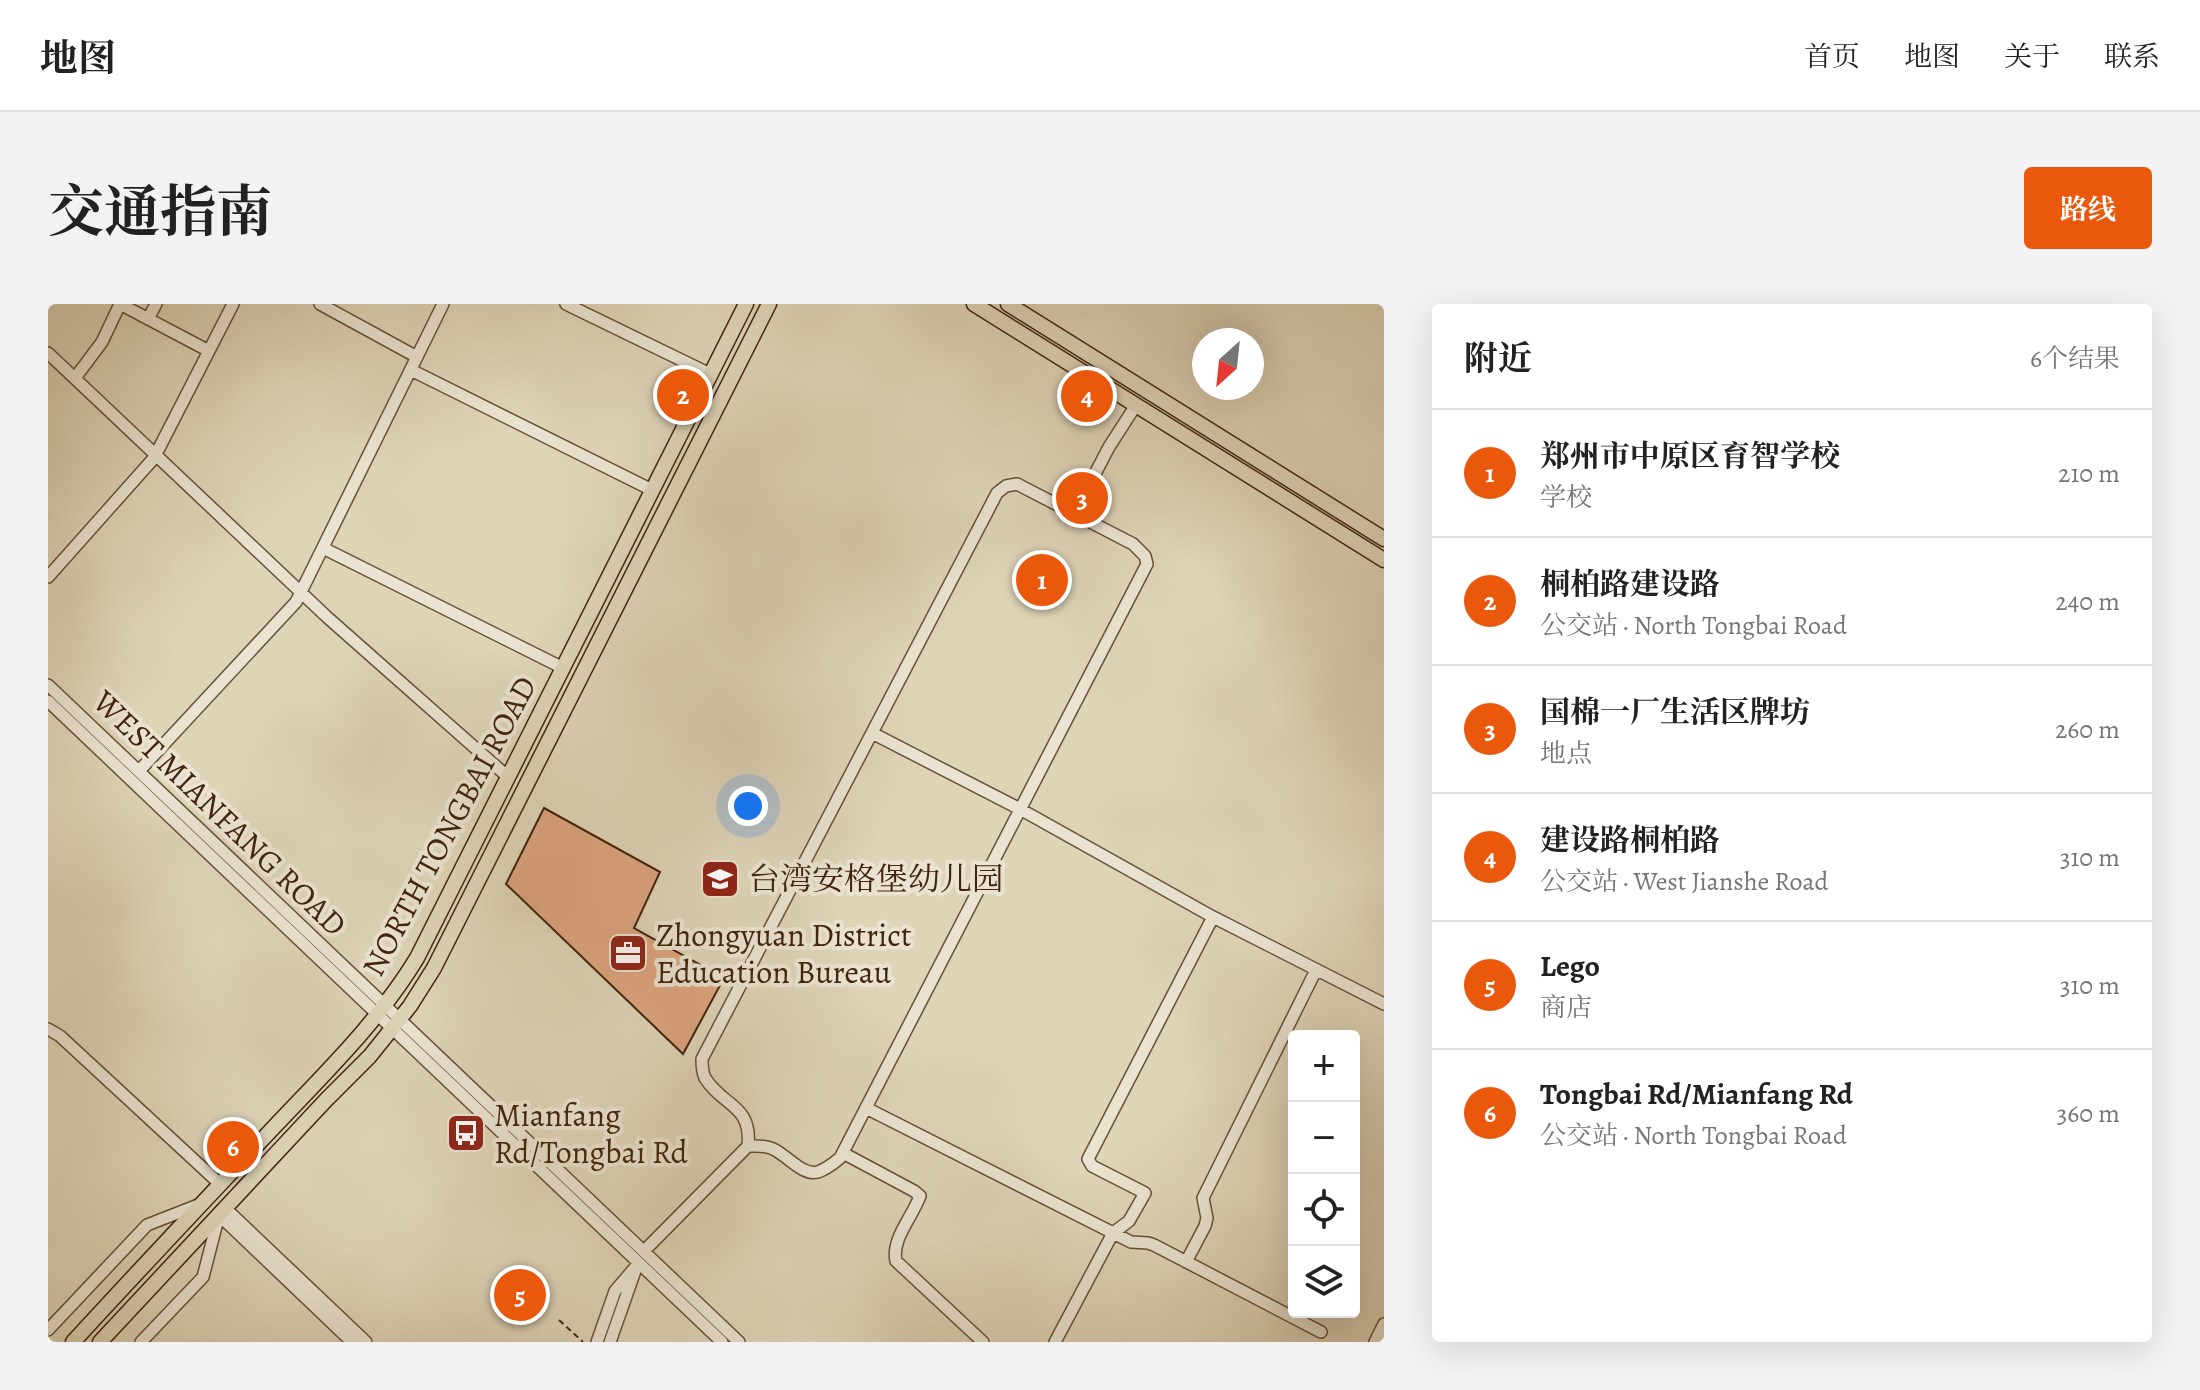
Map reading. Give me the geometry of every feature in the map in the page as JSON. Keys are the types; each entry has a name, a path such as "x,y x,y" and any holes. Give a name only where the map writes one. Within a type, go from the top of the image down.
{"main road":[{"name":"NORTH TONGBAI ROAD","path":"73,1342 355,1043 417,958 746,304"},
{"name":"NORTH TONGBAI ROAD","path":"100,1342 370,1056 434,968 769,304"},
{"path":"974,304 1384,560"},
{"path":"1008,304 1384,538"}],"street":[{"path":"75,378 102,342 120,304 209,351"},
{"path":"148,319 156,304"},
{"path":"48,577 148,467 233,304"},
{"path":"320,304 417,357"},
{"path":"139,771 296,602 443,304"},
{"path":"566,304 710,374"},
{"path":"48,353 301,593 508,777"},
{"path":"411,370 652,490"},
{"path":"1074,514 1109,447 1136,405"},
{"path":"597,1342 615,1291 641,1257 748,1146 750,1131 745,1118 705,1077 702,1059 997,493 1006,486 1017,484 1133,544 1145,556 1147,564 840,1158 813,1173 765,1146 748,1146"},
{"path":"323,548 563,668"},
{"name":"WEST MIANFANG ROAD","path":"48,685 641,1257 739,1342"},
{"name":"WEST MIANFANG ROAD","path":"48,701 382,1010"},
{"path":"872,733 1020,809 1213,917 1384,1004"},
{"path":"1055,1342 1113,1233 1129,1221 1145,1193 1092,1166 1088,1159 1213,917"},
{"path":"1186,1262 1205,1226 1207,1218 1203,1198 1316,970"},
{"path":"48,1029 60,1036 220,1184"},
{"path":"866,1108 1131,1242 1154,1245 1321,1332"},
{"path":"843,1153 920,1196 897,1244 894,1253 896,1261 983,1342"},
{"path":"48,1330 147,1225 203,1203"},
{"path":"141,1342 203,1277 222,1211"},
{"path":"222,1211 352,1342"},
{"path":"222,1211 366,1342"},
{"path":"610,1342 641,1257"},
{"name":"WEST MIANFANG ROAD","path":"641,1257 722,1342"},
{"path":"1375,1342 1384,1324"}],"path":[{"path":"559,1320 583,1342"}],"building":[{"name":"Zhongyuan District Education Bureau","path":"544,808 660,872 634,928 724,978 683,1054 506,884"}],"place":[{"name":"桐柏路建设路","path":"683,395"},
{"name":"建设路桐柏路","path":"1087,396"},
{"name":"国棉一厂生活区牌坊","path":"1082,498"},
{"name":"郑州市中原区育智学校","path":"1042,580"},
{"name":"台湾安格堡幼儿园","path":"720,879"},
{"name":"Zhongyuan District Education Bureau","path":"628,953"},
{"name":"Mianfang Rd/Tongbai Rd","path":"466,1133"},
{"name":"Tongbai Rd/Mianfang Rd","path":"233,1147"},
{"name":"Lego","path":"520,1295"}]}
